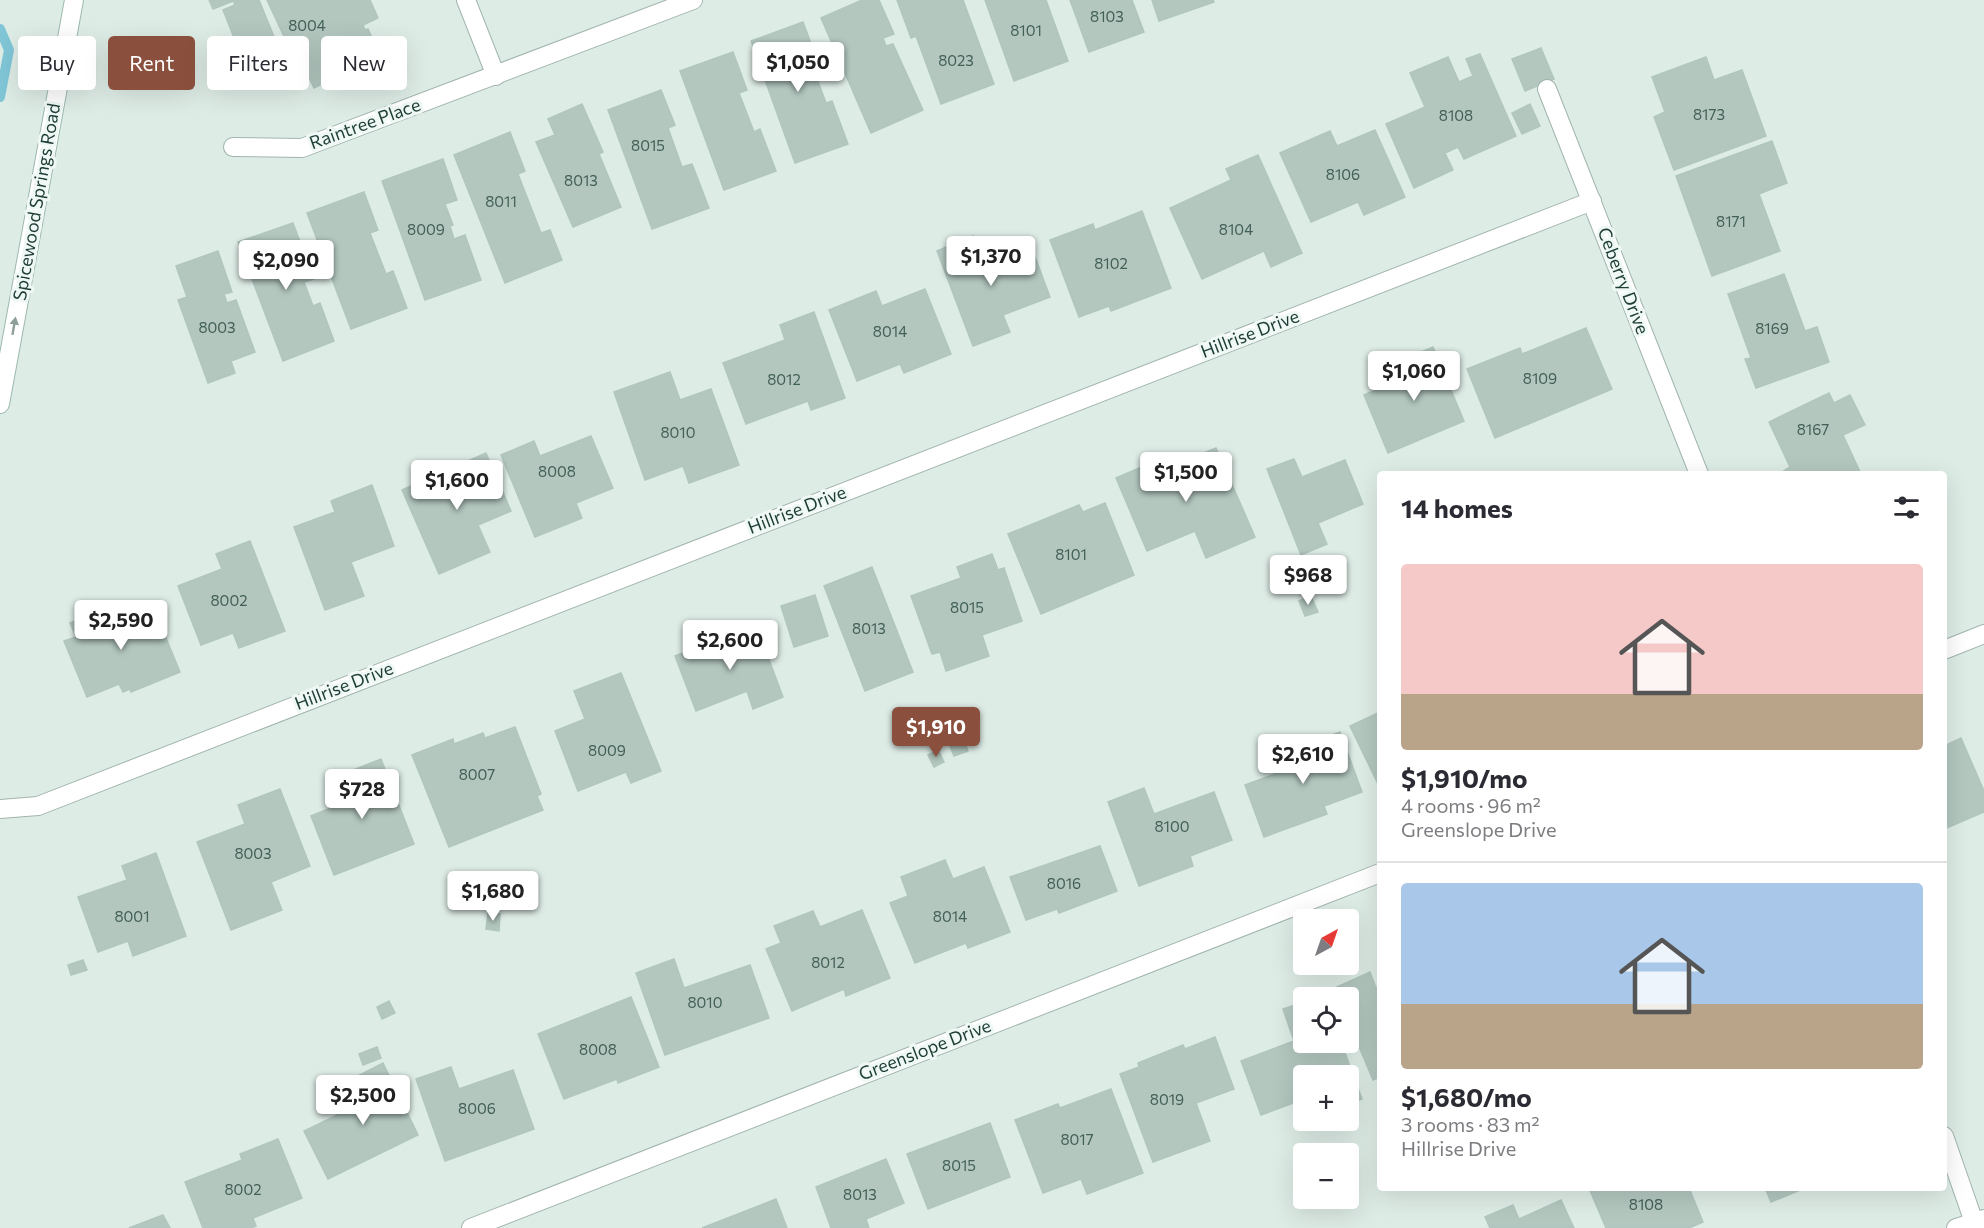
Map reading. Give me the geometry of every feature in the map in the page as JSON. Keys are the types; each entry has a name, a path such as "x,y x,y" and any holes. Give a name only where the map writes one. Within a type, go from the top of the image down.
{"street":[{"name":"Spicewood Springs Road","path":"0,404 74,0"},
{"path":"466,0 496,76"},
{"name":"Raintree Place","path":"233,147 302,148 693,0"},
{"name":"Ceberry Drive","path":"1547,88 1698,471"},
{"name":"Hillrise Drive","path":"0,809 38,806 1592,201"},
{"path":"1947,649 1984,634"},
{"name":"Greenslope Drive","path":"471,1228 1377,874"},
{"path":"1947,1144 1978,1223 1956,1228"}],"building":[{"path":"209,0 259,0 274,36 233,36 223,10 235,5 233,1 213,9"},
{"path":"267,0 370,0 378,18 363,25 371,36 321,36 321,85 314,88 309,77 309,36 284,36"},
{"path":"862,0 879,0 894,34 883,38 886,46 893,44 923,110 871,133 821,18"},
{"path":"897,0 963,0 994,84 941,104 916,36 911,38"},
{"path":"985,0 1046,0 1068,61 1014,81"},
{"path":"1070,0 1132,0 1144,32 1089,52"},
{"path":"1152,0 1213,0 1214,2 1159,21"},
{"path":"803,22 816,57 810,60 826,103 832,101 848,144 795,163 751,41"},
{"path":"1541,48 1554,79 1525,91 1512,59"},
{"path":"733,52 747,90 739,93 754,132 760,129 776,171 724,190 680,71"},
{"path":"1480,54 1516,136 1464,159 1458,147 1445,153 1453,170 1414,188 1386,124 1425,107 1410,73 1448,57 1459,82 1473,76 1466,59"},
{"path":"1706,57 1714,80 1742,70 1766,136 1674,170 1654,117 1665,112 1652,77"},
{"path":"661,90 675,125 668,128 682,167 692,164 709,208 652,229 608,110"},
{"path":"582,104 603,152 599,154 621,207 573,227 536,142 555,135 548,119"},
{"path":"1530,104 1540,126 1522,134 1512,113"},
{"path":"1375,130 1405,197 1364,215 1358,202 1311,222 1280,153 1330,131 1337,146"},
{"path":"510,132 525,171 518,174 541,233 550,230 562,260 505,283 454,155"},
{"path":"1772,141 1787,183 1759,194 1780,251 1712,276 1676,176"},
{"path":"1258,155 1302,253 1271,267 1264,251 1202,279 1170,208 1231,180 1226,169"},
{"path":"443,159 457,200 445,204 453,225 450,226 454,239 465,235 481,280 425,300 382,181"},
{"path":"364,192 378,230 370,233 386,274 393,271 407,308 351,329 307,213"},
{"path":"1142,211 1171,288 1111,311 1109,306 1079,317 1050,240 1093,224 1095,230"},
{"path":"293,223 314,279 304,282 313,306 320,303 334,341 283,361 238,242"},
{"path":"973,236 984,265 1031,246 1050,297 1003,315 1010,332 973,346 937,251"},
{"path":"218,251 232,292 224,294 227,303 236,300 255,352 231,361 235,373 208,383 178,300 187,297 176,266"},
{"path":"1784,274 1805,331 1817,327 1829,362 1756,388 1745,359 1751,358 1728,294"},
{"path":"925,289 951,354 904,373 900,364 857,381 829,310 876,291 882,306"},
{"path":"814,312 845,398 811,410 808,401 746,424 723,363 785,340 780,325"},
{"path":"1586,328 1612,389 1495,438 1467,369 1520,348 1522,354"},
{"path":"1433,347 1464,421 1388,453 1364,395 1395,382 1389,366"},
{"path":"670,372 680,400 711,389 739,465 689,483 683,466 645,480 614,392"},
{"path":"1829,393 1834,403 1850,395 1865,425 1843,435 1860,471 1784,471 1790,467 1769,422"},
{"path":"591,436 613,488 576,503 582,518 535,537 501,455 534,441 540,456"},
{"path":"1216,448 1255,537 1206,558 1195,531 1147,551 1116,478 1158,460 1159,464 1185,453 1189,459"},
{"path":"486,453 511,511 478,525 490,552 439,574 402,490"},
{"path":"1294,459 1302,477 1345,460 1363,504 1318,523 1327,544 1301,555 1267,469"},
{"path":"372,485 394,546 351,562 364,596 325,610 294,527 335,512 331,501"},
{"path":"1105,503 1134,575 1041,614 1008,534 1079,505 1083,512"},
{"path":"250,541 285,631 239,648 233,633 201,645 178,586 222,569 216,554"},
{"path":"992,554 998,570 1004,568 1022,621 982,635 989,656 946,671 940,652 932,654 911,596 961,578 957,567"},
{"path":"872,567 913,672 865,691 824,586"},
{"path":"815,595 828,636 794,647 781,606"},
{"path":"1311,596 1318,612 1305,616 1299,601"},
{"path":"152,604 180,672 131,692 130,689 123,692 119,684 87,697 64,641 76,637 70,623 106,608 111,621"},
{"path":"756,625 783,697 753,709 747,691 696,711 675,656"},
{"path":"621,673 661,771 631,783 626,772 578,791 555,731 585,719 574,691"},
{"path":"1377,713 1377,782 1350,726"},
{"path":"515,727 541,794 537,796 543,810 449,847 412,755 453,739 454,744 483,733 485,738"},
{"path":"1340,732 1362,792 1324,806 1327,814 1264,837 1245,785 1275,774 1268,754 1301,742 1307,754 1327,747 1324,738"},
{"path":"961,733 968,751 954,756 947,738"},
{"path":"1961,738 1984,791 1984,812 1947,828 1947,745"},
{"path":"938,750 944,762 934,767 928,755"},
{"path":"381,759 414,844 334,875 311,816 343,803 333,778"},
{"path":"1144,788 1154,814 1214,792 1232,840 1190,856 1193,866 1139,886 1108,802"},
{"path":"280,789 310,866 271,882 282,910 231,930 197,842 245,824 238,805"},
{"path":"1100,846 1117,891 1059,913 1057,909 1026,920 1010,877"},
{"path":"156,853 186,936 133,956 128,941 98,952 78,897 127,880 122,866"},
{"path":"945,860 953,879 984,867 1010,932 968,948 966,943 915,963 890,903 908,896 901,877"},
{"path":"862,910 890,978 846,996 844,989 792,1011 766,949 781,943 774,926 813,911 820,927"},
{"path":"488,913 500,914 499,931 486,929"},
{"path":"674,959 684,988 750,965 769,1018 665,1055 636,973"},
{"path":"83,960 87,970 71,975 68,965"},
{"path":"1370,972 1377,988 1377,1078 1373,1080 1359,1046 1359,987 1337,987"},
{"path":"631,997 659,1067 618,1083 617,1079 564,1099 538,1034"},
{"path":"389,1001 395,1013 382,1019 377,1007"},
{"path":"1293,1006 1293,1038 1283,1009"},
{"path":"1215,1037 1234,1089 1196,1103 1210,1141 1153,1162 1120,1074 1139,1067 1138,1063 1183,1045 1185,1049"},
{"path":"1293,1041 1293,1053 1345,1053 1349,1065 1293,1065 1293,1103 1261,1115 1241,1061"},
{"path":"377,1047 381,1058 363,1065 359,1054"},
{"path":"383,1063 418,1135 328,1179 304,1131 364,1102 352,1079"},
{"path":"451,1067 459,1089 513,1070 534,1129 445,1161 416,1079"},
{"path":"1111,1089 1143,1173 1087,1194 1081,1179 1043,1193 1015,1120 1058,1104 1060,1108"},
{"path":"990,1123 1010,1177 928,1209 907,1154"},
{"path":"278,1139 302,1198 253,1218 256,1226 251,1228 203,1228 185,1182 242,1160 240,1154"},
{"path":"886,1159 904,1203 866,1219 869,1228 831,1228 816,1187"},
{"path":"1590,1191 1690,1191 1703,1222 1689,1228 1606,1228"},
{"path":"1766,1191 1798,1191 1771,1202"},
{"path":"776,1199 787,1228 702,1228"},
{"path":"1561,1200 1574,1228 1490,1228 1485,1217 1513,1205 1519,1219"},
{"path":"163,1215 170,1228 129,1228"}],"waterway":[{"path":"0,29 9,50 0,97"}]}
